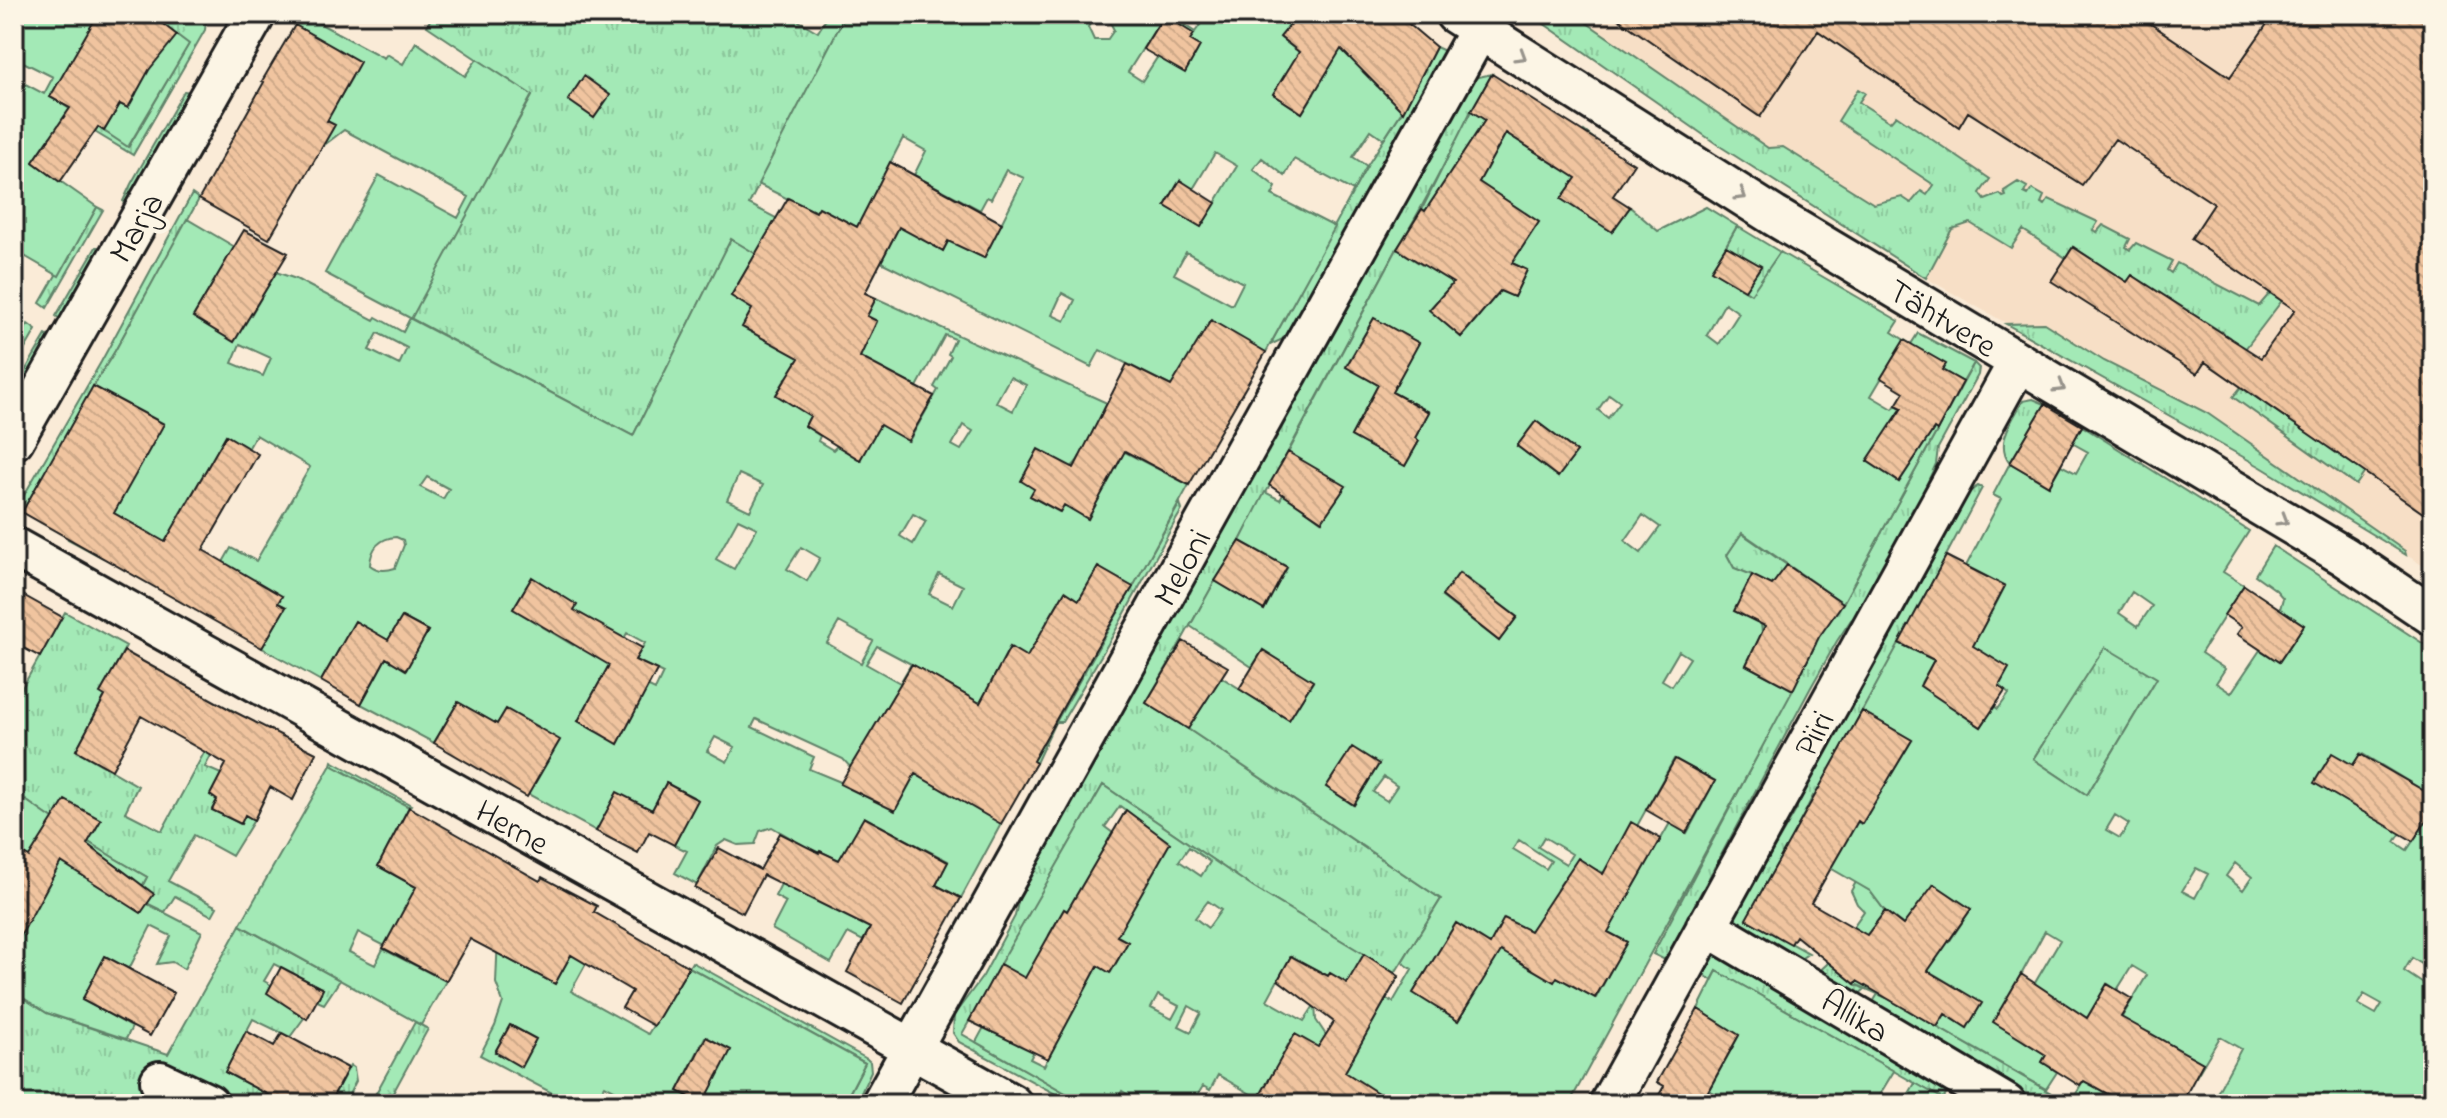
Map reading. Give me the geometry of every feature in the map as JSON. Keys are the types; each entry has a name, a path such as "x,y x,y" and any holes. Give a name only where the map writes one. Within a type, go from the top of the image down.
{"street":[{"name":"Marja","path":"14,440 256,14"},
{"name":"Tähtvere","path":"1467,22 1774,216 2331,548 2418,606"},
{"name":"Meloni","path":"881,1104 1467,22"},
{"name":"Piiri","path":"1609,1104 2018,362"},
{"name":"Herne","path":"14,547 1012,1104"},
{"name":"Allika","path":"1706,926 2006,1104"},
{"path":"160,1081 209,1104"}],"shaded area":[{"path":"1530,14 2433,14 2433,572 2261,467 1926,278 1718,145"}],"green space":[{"path":"14,14 73,14 80,19 85,14 116,14 177,35 189,44 128,147 104,131 120,104 128,108 136,94 130,89 75,83 62,104 96,126 78,156 50,137 33,162 97,207 59,276 14,250","holes":["23,62 53,77 44,94 14,78"]},
{"path":"150,14 203,14 205,30 133,155 93,131 96,126 129,146 188,45"},
{"path":"302,14 384,58 387,54 403,64 416,42 465,76 477,59 532,95 411,319 633,436 731,239 756,254 731,296 752,309 743,327 865,345 877,322 867,316 876,298 1107,403 1092,435 1189,485 1133,587 1098,567 1079,600 1065,592 1047,621 1096,651 1077,683 1009,648 991,683 1057,718 1036,763 993,738 1001,824 961,898 936,885 948,861 888,830 855,868 820,851 874,920 863,941 848,933 831,963 772,929 786,902 775,896 801,844 772,827 760,831 755,844 738,845 726,840 717,846 697,885 675,873 687,851 674,845 697,799 666,783 652,810 596,831 528,794 540,728 506,709 497,724 458,702 434,743 361,704 386,658 406,669 428,631 402,617 388,640 355,621 321,681 262,648 286,607 278,603 282,596 196,610 231,548 256,561 310,467 256,435 248,449 226,436 180,515 212,534 176,599 143,548 151,534 126,520 103,558 68,539 79,519 93,386 187,219 235,247 193,317 223,335 251,315 276,272 403,332 410,318 325,273 379,175 458,218 469,197 344,130 323,146 295,129 336,104 352,77 331,63 338,50 295,25","holes":["378,333 407,348 399,365 369,350","945,335 955,339 948,354 951,356 934,387 938,390 909,441 893,432 901,379 917,387","240,344 271,358 263,376 232,363","1010,377 1026,385 1013,411 996,402","787,378 801,409 776,395","825,392 860,459 837,446 833,450 818,441 820,436 805,426","963,425 973,431 961,450 952,445","1079,458 1088,518 1064,505 1059,512 1031,496 1040,485 1068,469","739,474 763,485 750,511 727,500","427,477 449,489 443,499 420,487","913,514 926,521 913,544 900,536","738,519 757,528 734,569 716,559","390,538 403,540 395,568 382,570 370,565 377,545","801,547 820,558 807,581 787,569","939,574 963,586 953,606 929,594","532,578 576,605 574,610 588,618 573,645 513,609","839,622 873,641 861,663 827,643","627,633 645,643 595,731 578,721","877,646 911,664 900,683 866,664","642,663 663,673 655,690 634,680","917,667 971,698 866,742 894,694 899,696","756,719 843,759 853,770 843,783 809,769 814,757 752,727","715,737 735,747 727,762 707,751"]},
{"path":"433,14 787,14 818,32 829,14 846,14 749,204 780,220 756,254 731,240 633,436 410,318 532,96 427,26"},
{"path":"846,14 946,14 962,25 969,14 1000,14 1014,22 1019,14 1190,14 1183,24 1195,32 1208,14 1311,14 1312,26 1298,15 1281,38 1295,49 1336,21 1363,72 1377,86 1387,74 1406,105 1384,139 1371,130 1353,157 1367,166 1353,191 1294,159 1285,176 1262,158 1253,169 1276,187 1272,195 1335,227 1266,352 1189,395 1100,350 1091,367 881,262 905,215 943,251 950,238 984,258 1024,178 1006,170 991,199 987,197 980,210 914,175 926,151 903,138 857,227 819,207 816,213 758,184","holes":["1164,15 1178,25 1142,81 1128,72","1095,17 1108,18 1114,30 1107,40 1094,40 1088,27","1284,76 1314,94 1302,113 1273,94","1215,153 1237,166 1201,227 1165,206 1180,181 1193,189","1186,252 1243,283 1232,305 1174,274","1062,293 1075,300 1065,321 1052,315"]},
{"path":"1530,14 1574,14 1768,148 1783,147 1874,204 1902,197 1911,203 1921,191 1927,195 1934,185 1838,121 1858,89 1865,93 1859,102 1890,122 1896,115 1990,179 1980,193 1985,200 2000,194 2006,196 2004,191 2018,182 2027,187 2024,193 2028,195 2032,189 2044,196 2041,203 2045,205 2049,199 2098,222 2093,230 2097,232 2103,225 2130,239 2126,247 2130,250 2136,243 2172,261 2167,270 2171,273 2177,263 2259,306 2303,254 2313,260 2242,353 2229,337 2132,275 2127,282 2073,247 2066,258 2023,230 2011,248 1970,223 1952,229 1926,278 1718,145"},
{"path":"1436,47 1449,53 1293,326 1285,338 1270,345 1367,166 1406,105"},
{"path":"1492,74 1240,541 1146,703 1441,899 1395,973 1254,888 1103,785 962,1034 1085,1104 1074,1104 959,1042 953,1033 954,1015 983,976 1015,916 1019,897 1016,888 1470,79"},
{"path":"184,91 192,92 125,209 123,201 131,184"},
{"path":"1471,111 1490,123 1500,144 1506,133 1561,168 1584,131 1597,141 1612,232 1630,207 1658,231 1706,207 1737,226 1712,270 1751,294 1780,252 1899,321 1892,332 1911,344 1918,333 1974,363 1963,382 1942,370 1945,365 1900,347 1871,396 1893,409 1896,405 1937,431 1843,603 1742,533 1727,555 1734,568 1752,575 1761,624 1762,632 1746,665 1793,690 1569,1104 1452,1104 1445,1101 1443,1104 1372,1104 1331,1094 1386,999 1393,1002 1412,969 1402,962 1441,899 1188,729 1221,677 1288,719 1313,682 1263,650 1252,667 1190,626 1215,581 1249,601 1273,592 1287,568 1240,541 1265,492 1280,500 1302,461 1288,453 1397,249 1422,265 1429,255 1460,232 1422,209","holes":["1455,166 1537,221 1443,185","1499,257 1527,270 1514,297 1486,284","1448,290 1479,316 1461,337 1430,310","1725,303 1739,313 1719,344 1707,335","1374,318 1418,343 1392,392 1429,412 1415,438 1419,441 1405,466 1351,436 1378,385 1346,366","1609,394 1620,402 1608,418 1598,410","1536,421 1577,452 1558,476 1517,446","1915,457 1899,482 1867,461","1324,476 1343,490 1321,521 1302,507","1643,515 1660,527 1641,553 1625,541","1460,573 1517,617 1499,641 1442,597","1679,651 1690,658 1672,686 1662,680","1674,759 1715,781 1687,833 1670,823 1624,904 1589,884 1597,870 1604,873 1637,826","1379,764 1353,805 1327,787","1384,777 1397,786 1387,801 1373,792","1544,837 1572,854 1566,864 1538,847","1519,840 1551,861 1546,869 1513,849","1569,872 1599,891 1587,910 1557,889","1586,920 1626,942 1596,998 1557,977 1554,982 1523,964 1536,940"]},
{"path":"192,194 199,199 115,351 22,512 16,509 101,362"},
{"path":"97,207 103,210 47,308 40,303"},
{"path":"1737,226 1780,252 1752,295 1745,290 1761,266 1726,246"},
{"path":"96,247 101,247 102,252 61,320 56,316"},
{"path":"2044,323 2104,361 2207,413 2405,551 2406,555 2261,467 2006,324"},
{"path":"28,324 36,330 14,368 14,349"},
{"path":"46,335 51,338 14,403 14,390"},
{"path":"1974,363 1979,368 1978,375 1938,448 1936,464 1902,537 1860,614 1851,620 1837,641 1810,689 1665,960 1653,954 1816,644 1784,626 1762,632 1752,575 1734,568 1727,555 1741,533 1787,565 1773,584 1843,603"},
{"path":"2241,387 2365,472 2356,485 2233,397"},
{"path":"2033,399 2045,404 2010,463 2004,439 2023,401"},
{"path":"2082,426 2249,531 2223,572 2244,585 2201,653 2225,669 2216,683 2231,693 2260,650 2279,662 2304,625 2280,609 2283,598 2255,575 2273,546 2433,650 2433,792 2429,790 2395,842 2407,850 2425,823 2433,829 2433,971 2412,958 2404,971 2428,987 2433,981 2433,1104 2211,1104 2241,1049 2220,1037 2196,1077 2169,1062 2176,1048 2148,1032 2104,1087 2105,1104 2070,1104 2147,975 2132,966 2117,990 2108,984 2080,1030 2045,1007 2025,1042 2046,1055 2042,1062 2057,1072 2046,1089 1937,1027 1945,1014 1967,1027 1959,989 1920,966 1887,998 1855,984 1901,923 1885,911 1870,891 1789,844 1813,796 1861,824 1877,765 1892,773 1912,740 1862,711 1899,643 1934,660 1921,683 1956,624 1919,605 1935,578 1994,608 2005,586 1966,566 2001,499 1993,495 2010,463 2049,486 2061,465 2076,473 2088,452 2072,443","holes":["2132,592 2152,606 2138,626 2119,613","2105,647 2157,678 2087,795 2033,759","1999,686 2009,694 1998,709 1988,701","1969,694 1992,710 1981,727 1958,712","2361,753 2419,788 2379,821 2315,783 2353,765","2115,815 2129,824 2120,838 2106,830","2235,863 2252,877 2243,890 2226,876","2196,868 2208,874 2195,898 2182,891","1934,885 1971,909 1948,942","2045,931 2060,940 2022,1005 2009,997","2364,994 2382,1004 2376,1014 2358,1004"]},
{"path":"1978,486 1982,488 1895,652 1747,919 1809,953 1796,962 1734,923 1735,914 1797,809 1797,781 1956,501"},
{"path":"1180,503 1182,510 1112,637 1062,722 1056,722"},
{"path":"65,612 126,646 101,693 105,696 76,750 138,786 125,812 162,831 228,708 234,711 205,767 221,774 210,795 217,800 212,809 240,824 245,815 254,820 232,856 194,835 168,881 217,907 212,916 175,896 165,912 136,898 147,877 14,792 14,702","holes":["65,800 101,820 93,834"]},
{"path":"2105,646 2157,678 2087,795 2033,759"},
{"path":"332,761 411,805 409,807 331,765"},
{"path":"331,765 409,807 378,866 432,895 385,946 358,932 349,952 375,965 383,949 446,981 421,1025 240,925"},
{"path":"1103,785 1254,888 1364,954 1365,993 1291,956 1267,1000 1304,1021 1315,1004 1316,1020 1328,1038 1327,1056 1288,1045 1273,1075 1268,1104 1218,1075 1210,1090 1203,1086 1192,1104 1130,1104 1133,1098 1122,1091 1114,1104 1085,1104 976,1042 1014,972 1000,964","holes":["1120,806 1152,830 1137,851 1105,827","1189,847 1210,862 1201,876 1179,861","1208,901 1221,910 1208,928 1195,918","1064,909 1128,942 1111,972 1049,935","1158,995 1179,1006 1172,1019 1151,1008","1189,1006 1201,1013 1191,1032 1179,1026","1043,1034 1057,1041 1044,1066 1030,1059"]},
{"path":"14,792 147,877 136,898 202,932 184,969 172,962 157,964 171,936 151,926 129,969 83,1000 132,1027 126,1039 47,1013 14,992","holes":["108,860 134,879 121,900"]},
{"path":"1856,882 1870,891 1885,911 1839,971 1865,989 1855,998 1816,974 1827,964 1864,911 1851,891"},
{"path":"593,913 609,922 571,991 648,1034 689,967 865,1063 845,1101 830,1093 823,1104 703,1104 626,1104 629,1098 605,1085 594,1104 573,1104 480,1055 503,1002 496,983 498,935 501,955 555,984","holes":["510,1025 535,1039 521,1066 495,1052","705,1037 706,1037 703,1104 678,1091"]},
{"path":"240,925 340,980 324,1004 317,1001 323,989 274,964 264,981 308,1006 304,1018 290,1037 253,1019 225,1072 263,1092 256,1104 247,1104 214,1087 173,1104 14,1104 14,992 47,1013 168,1054"},
{"path":"1716,955 1733,959 1949,1090 1943,1099 1717,971 1712,980 1708,978 1705,967 1710,957"},
{"path":"692,962 867,1059 871,1071 856,1104 844,1104 865,1063 689,967"},
{"path":"1717,971 1894,1071 1877,1099 1884,1104 1828,1104 1820,1099 1816,1104 1725,1104 1727,1100 1709,1090 1739,1035 1698,1009"},
{"path":"1878,994 2070,1104 2039,1104 2020,1094 1870,1007"},
{"path":"415,1022 428,1029 387,1104 370,1104"},
{"path":"350,1065 354,1068 356,1081 344,1104 329,1104"},
{"path":"1915,1083 1952,1104 1903,1104"}],"building":[{"path":"98,14 150,14 177,35 149,70 128,108 120,104 104,131 98,127 60,182 33,162 70,108 50,97"},
{"path":"1299,14 1397,14 1436,47 1403,112 1341,49 1302,113 1273,94 1299,52 1280,37"},
{"path":"1611,14 2136,14 2230,77 2274,14 2433,14 2433,520 2205,362 2197,374 2051,281 2073,247 2127,282 2132,275 2261,358 2295,310 2191,239 2214,204 2115,139 2082,185 1968,112 1959,127 1818,31 1760,117"},
{"path":"1164,15 1194,34 1190,40 1200,46 1185,73 1143,49"},
{"path":"295,25 360,62 327,121 335,125 269,239 199,199"},
{"path":"1492,74 1634,164 1613,196 1630,207 1612,232 1561,199 1576,178 1506,133 1479,182 1539,222 1512,263 1527,270 1514,297 1500,291 1461,337 1429,310 1453,283 1397,249 1485,120 1471,111"},
{"path":"584,76 610,95 594,118 568,100"},
{"path":"890,162 1002,223 984,258 948,241 943,251 899,227 865,293 876,298 867,316 877,321 860,357 934,396 908,441 880,425 860,460 805,426 810,416 776,395 799,358 742,327 752,309 731,296 788,198 816,212 819,207 857,227"},
{"path":"1180,180 1216,203 1201,227 1165,206"},
{"path":"244,230 288,253 234,342 193,317"},
{"path":"1726,246 1761,266 1745,290 1711,270"},
{"path":"1374,318 1419,343 1392,392 1429,412 1415,438 1419,441 1405,466 1351,436 1378,385 1346,367"},
{"path":"1211,320 1266,352 1189,485 1125,451 1088,519 1064,505 1060,512 1030,496 1034,489 1021,481 1038,449 1074,468 1127,364 1171,386"},
{"path":"1904,340 1946,364 1942,370 1963,382 1937,431 1934,429 1899,482 1867,461 1902,408 1896,405 1904,392 1881,378"},
{"path":"93,386 164,424 114,513 165,542 226,435 258,454 203,550 282,596 278,603 286,607 262,648 22,512"},
{"path":"2045,404 2082,426 2049,486 2010,463"},
{"path":"1536,421 1577,452 1558,477 1517,446"},
{"path":"1288,452 1346,486 1322,521 1269,485"},
{"path":"1240,541 1287,567 1264,610 1215,581"},
{"path":"1946,556 2005,586 1973,646 2009,668 1999,686 2005,691 1981,727 1920,686 1934,660 1899,643"},
{"path":"1787,565 1843,603 1819,637 1793,690 1746,665 1765,626 1734,611 1752,575 1772,585"},
{"path":"1098,567 1133,587 1033,761 1036,763 1001,824 915,774 895,811 840,784 912,664 980,703 1010,647 1027,657 1065,591 1079,600"},
{"path":"1459,573 1517,617 1499,641 1442,596"},
{"path":"532,577 577,605 574,610 642,648 635,660 657,670 618,744 578,721 609,665 513,609"},
{"path":"2244,585 2304,625 2279,662 2237,634 2242,627 2224,615"},
{"path":"14,590 62,617 40,657 14,643"},
{"path":"402,617 428,631 406,670 386,658 361,704 321,681 355,621 388,640"},
{"path":"1183,641 1228,667 1188,729 1146,703"},
{"path":"1263,650 1313,681 1289,720 1239,689"},
{"path":"124,651 316,753 293,800 270,787 254,820 245,815 241,824 212,810 217,800 210,795 226,764 141,716 112,770 76,750 105,696 100,693"},
{"path":"458,702 497,724 506,709 560,740 527,797 434,743"},
{"path":"1862,711 1912,740 1862,824 1858,821 1811,903 1867,935 1885,911 1903,925 1934,884 1971,909 1928,971 1982,1003 1967,1028 1945,1014 1937,1027 1857,981 1855,984 1796,936 1791,944 1746,919"},
{"path":"1352,747 1379,764 1354,805 1326,787"},
{"path":"2332,753 2353,765 2360,754 2433,796 2433,811 2413,841 2314,783"},
{"path":"1675,759 1715,781 1686,833 1646,810"},
{"path":"666,783 698,800 674,845 649,832 638,853 596,831 617,792 652,810"},
{"path":"65,800 101,820 87,844 154,894 141,913 61,862 14,948 14,848 29,857"},
{"path":"409,807 540,881 542,877 597,906 594,912 689,967 654,1026 622,1008 632,991 571,955 555,984 470,939 446,981 383,948 416,887 378,866"},
{"path":"1126,810 1170,843 1117,936 1128,942 1110,973 1098,966 1048,1059 969,1021 1000,964 1025,978"},
{"path":"864,817 948,862 936,885 961,898 903,1003 847,972 870,928 763,875 743,913 695,888 719,848 760,870 780,833 839,860"},
{"path":"1631,822 1661,839 1608,932 1627,942 1595,998 1557,977 1554,982 1501,951 1458,1021 1413,993 1456,923 1490,944 1504,918 1530,931 1578,858 1603,874"},
{"path":"1364,954 1399,976 1345,1072 1395,1104 1255,1104 1295,1034 1318,1047 1334,1022 1278,980 1291,956 1347,983"},
{"path":"105,956 174,993 150,1036 82,1000"},
{"path":"281,967 323,989 307,1019 267,993"},
{"path":"2021,974 2087,1018 2107,984 2132,999 2121,1017 2203,1063 2181,1104 2126,1104 2084,1081 2080,1086 2042,1062 2046,1055 1993,1022"},
{"path":"1698,1009 1739,1035 1701,1104 1654,1104 1664,1086 1657,1082"},
{"path":"510,1025 536,1039 521,1067 495,1052"},
{"path":"246,1031 274,1046 282,1033 348,1068 329,1104 285,1104 225,1072"},
{"path":"706,1037 731,1050 703,1104 678,1091"}]}
